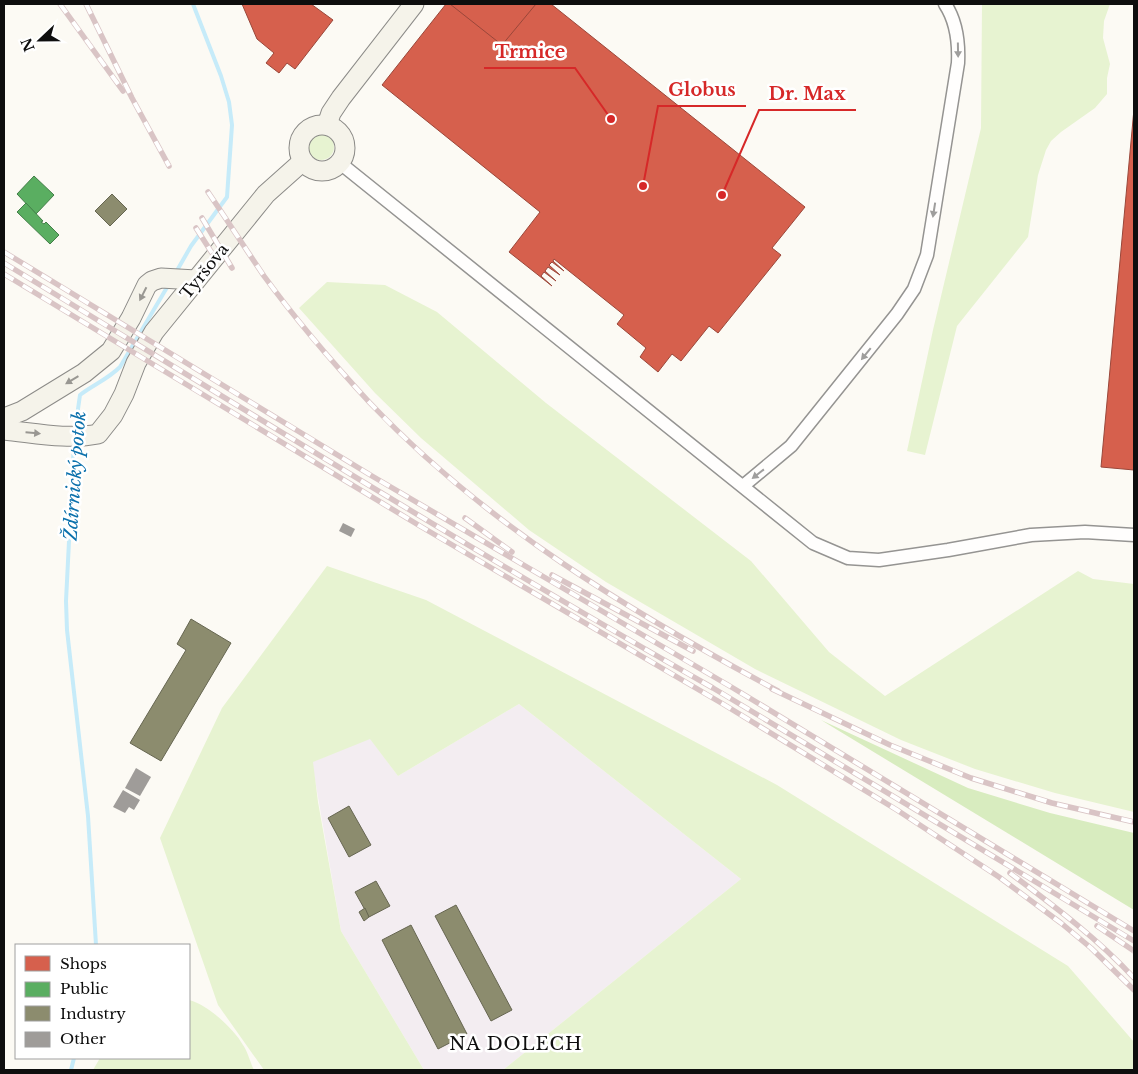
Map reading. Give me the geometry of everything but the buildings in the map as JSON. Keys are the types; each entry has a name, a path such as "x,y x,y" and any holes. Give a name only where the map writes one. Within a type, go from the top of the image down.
{"main road":[{"path":"328,125 331,113 341,98 414,4"},
{"path":"328,125 335,128 344,140 344,156 335,168 320,171 313,169 303,161 299,148 303,135 314,126 328,125"},
{"name":"Tyršova","path":"4,430 85,437 98,434 113,415 124,394 136,363 154,332 178,279 303,161"},
{"path":"4,418 22,411 100,362 111,351 131,318 147,285 152,281 178,279"}],"street":[{"path":"743,486 791,446 897,314 914,289 927,255 958,63 958,39 954,24 944,4"},
{"path":"340,163 814,543 848,558 879,560 948,550 1031,534 1085,532 1134,535"}],"shaded area":[{"path":"519,704 741,879 503,1070 424,1070 341,931 312,762 370,738 398,776"}],"green space":[{"path":"982,4 1110,4 1104,21 1103,38 1110,64 1107,78 1107,94 1095,108 1051,141 1038,175 1028,237 957,326 925,455 907,451 933,330 981,128"},
{"path":"321,134 331,137 334,147 331,157 321,160 311,157 308,147 311,137"},
{"path":"327,282 385,285 437,312 546,403 751,561 829,652 885,696 1078,571 1093,579 1134,584 1134,812 1055,793 975,769 901,740 755,669 606,582 529,530 421,438 375,393 299,308"},
{"path":"327,566 426,600 777,785 1068,966 1134,1042 1134,1070 503,1070 741,879 519,704 398,776 370,739 313,762 318,802 341,931 424,1070 264,1070 218,1005 160,838 222,708"},
{"path":"821,720 968,788 1050,813 1134,833 1134,910"},
{"path":"190,1000 204,1006 233,1032 245,1048 254,1070 93,1070 99,1059 190,1059"}],"waterway":[{"name":"Ždírnický potok","path":"175,274 191,246 227,197 232,125 229,102 221,76 193,4"},
{"name":"Ždírnický potok","path":"75,430 80,395 120,367 169,284"},
{"name":"Ždírnický potok","path":"74,442 66,601 67,630 88,816 96,944"},
{"name":"Ždírnický potok","path":"71,1070 74,1059"}],"railway":[{"path":"60,4 123,91"},
{"path":"86,4 132,98 169,166"},
{"path":"208,192 264,276 302,325 370,403 415,447 511,527 562,563 669,630 778,691"},
{"path":"202,218 232,268"},
{"path":"196,228 212,253"},
{"path":"4,252 372,476 733,688 1134,931"},
{"path":"4,263 446,531 713,688 1134,941"},
{"path":"4,274 420,526 723,704 897,810 999,877 1061,923 1091,948 1134,990"},
{"path":"465,518 512,552"},
{"path":"552,575 693,651"},
{"path":"772,689 890,745 971,778 1052,803 1134,822"},
{"path":"1010,873 1090,936 1134,978"},
{"path":"1097,926 1134,951"}],"place":[{"name":"Trmice","path":"611,119"},
{"name":"Globus","path":"643,186"},
{"name":"Dr. Max","path":"722,195"}],"district":[{"name":"NA DOLECH","path":"516,1044"}]}
